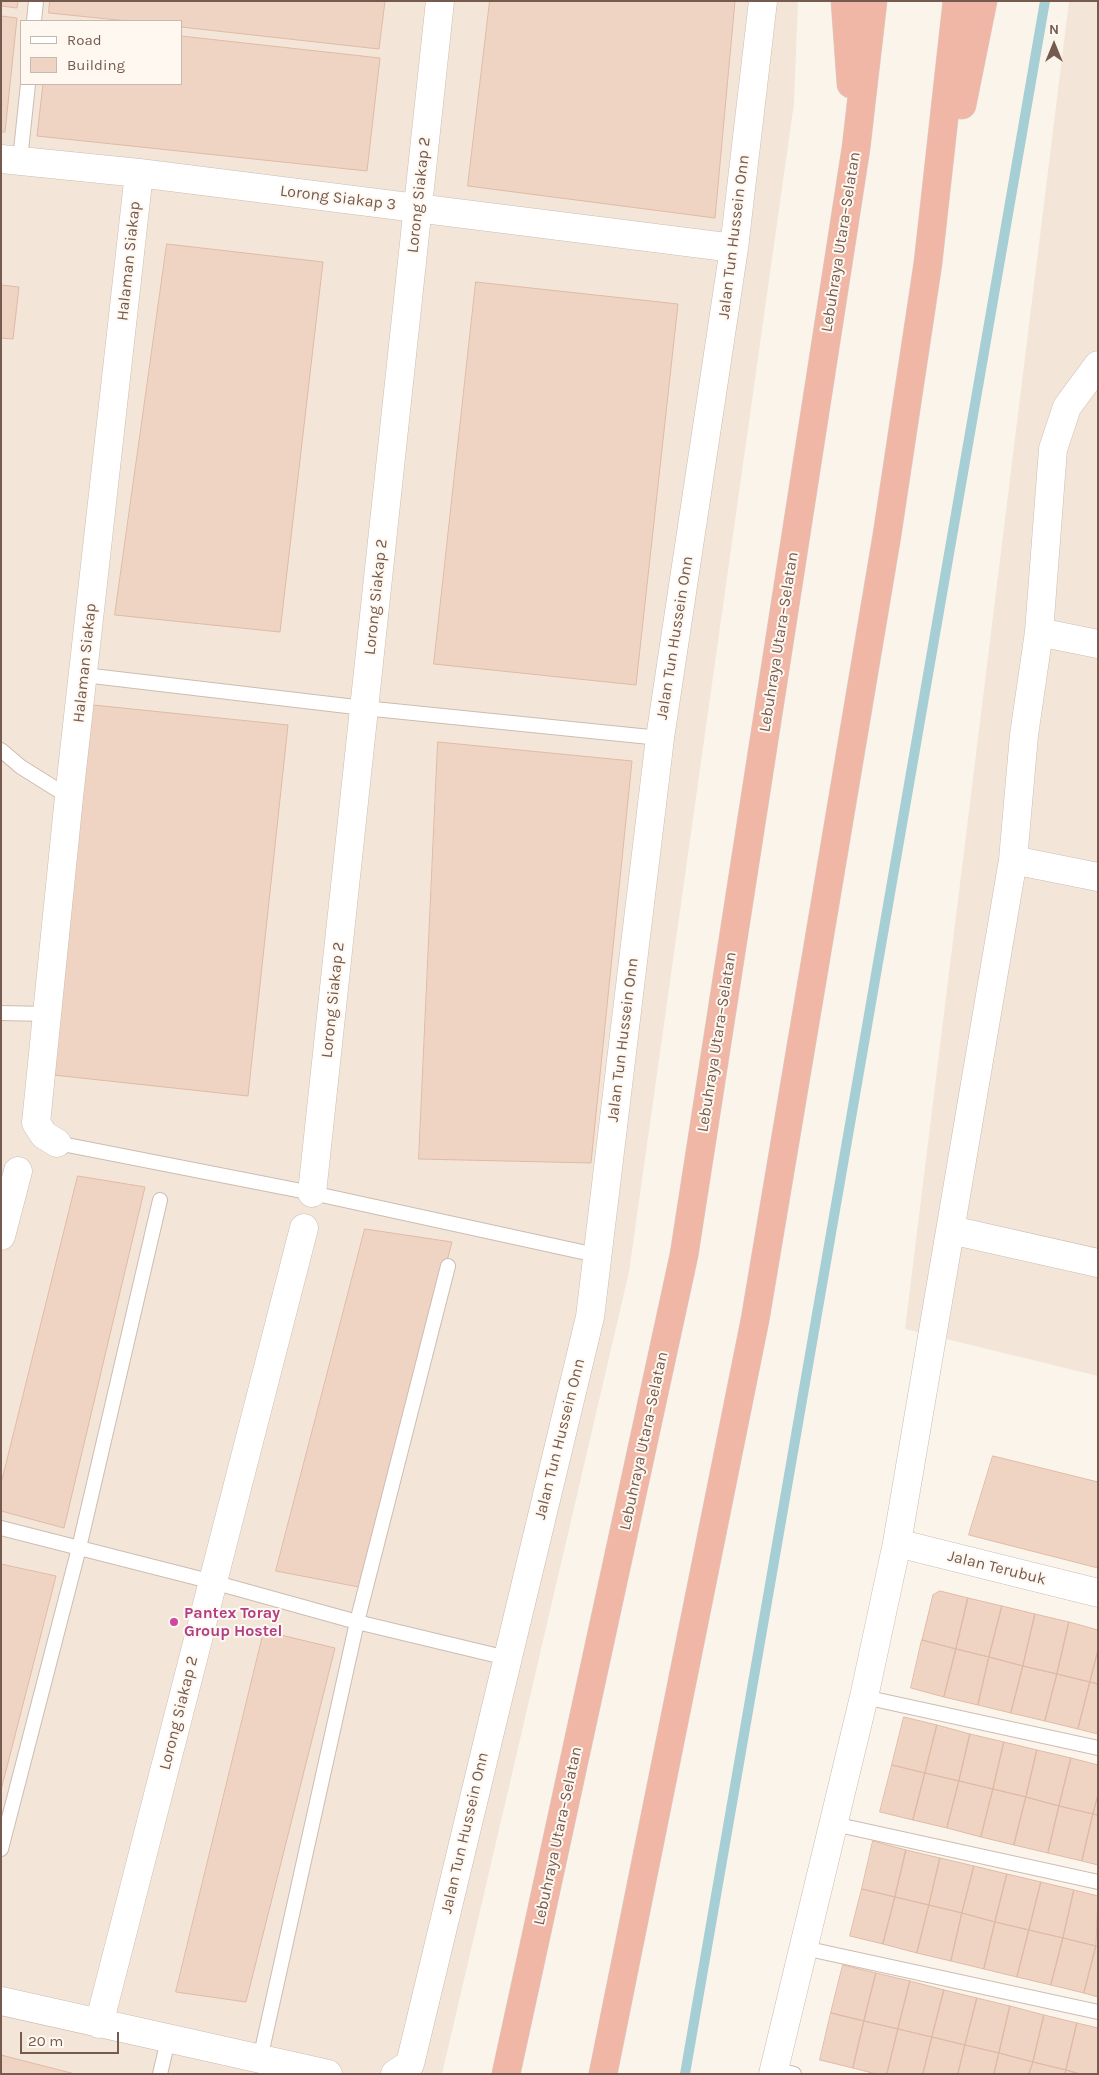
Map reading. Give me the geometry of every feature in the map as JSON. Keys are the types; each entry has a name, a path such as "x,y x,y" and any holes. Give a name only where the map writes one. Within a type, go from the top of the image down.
{"highway":[{"path":"845,1 856,148"},
{"name":"Lebuhraya Utara–Selatan","path":"506,2074 684,1255 856,148 873,1"},
{"path":"603,2074 755,1320 887,535 928,263 957,1"},
{"path":"928,263 983,1"}],"street":[{"name":"Lorong Siakap 2","path":"312,1193 440,1"},
{"name":"Jalan Tun Hussein Onn","path":"402,2069 507,1658 590,1317 660,738 734,248 763,1"},
{"name":"Lorong Siakap 3","path":"10,160 139,173 734,248"},
{"name":"Halaman Siakap","path":"57,1143 44,1135 36,1123 69,797 139,173"},
{"path":"781,2072 804,1948 864,1696 897,1544 951,1230 1013,860 1024,735 1039,632 1053,449 1067,406 1096,366"},
{"path":"1039,632 1098,644"},
{"path":"1013,860 1098,877"},
{"path":"1,1236 18,1171"},
{"name":"Lorong Siakap 2","path":"99,2024 304,1228"},
{"path":"951,1230 1098,1263"},
{"name":"Jalan Terubuk","path":"897,1544 1098,1593"},
{"path":"1,2002 328,2074"}],"lane":[{"path":"34,20 36,1"},
{"path":"10,160 28,85"},
{"path":"84,674 364,708 660,738"},
{"path":"1,750 21,767 69,797"},
{"path":"1,1013 46,1014"},
{"path":"57,1143 312,1193 596,1255"},
{"path":"1,1849 79,1548 160,1200"},
{"path":"260,2059 356,1622 448,1266"},
{"path":"1,1528 213,1582 356,1622 507,1658"},
{"path":"864,1696 1098,1748"},
{"path":"834,1824 1098,1882"},
{"path":"804,1948 1098,2012"},
{"path":"160,2074 168,2040"}],"shaded area":[{"path":"1,1 798,1 794,103 629,1272 442,2074 1,2074"},
{"path":"1069,1 1098,1 1098,1376 905,1329"}],"building":[{"path":"1,1 18,1 17,8 1,6"},
{"path":"50,1 385,1 379,49 182,27 182,20 118,20 49,13"},
{"path":"490,1 735,1 715,218 468,186"},
{"path":"1,16 17,18 5,132 1,132"},
{"path":"182,36 380,58 367,171 37,136 43,85 182,85"},
{"path":"167,244 323,262 280,632 115,615"},
{"path":"476,282 678,304 636,685 434,664"},
{"path":"1,285 19,287 13,339 1,338"},
{"path":"93,705 288,725 248,1096 53,1075"},
{"path":"438,742 632,761 591,1163 419,1159"},
{"path":"78,1176 145,1187 64,1528 1,1511 1,1484"},
{"path":"365,1229 452,1242 359,1587 276,1571"},
{"path":"993,1456 1098,1482 1098,1568 969,1535"},
{"path":"1,1564 56,1576 1,1790"},
{"path":"940,1591 968,1598 956,1649 922,1640 933,1595"},
{"path":"968,1598 1002,1606 989,1657 956,1649"},
{"path":"1002,1606 1035,1614 1023,1666 989,1657"},
{"path":"1035,1614 1069,1622 1057,1674 1023,1666"},
{"path":"1069,1622 1098,1630 1098,1650 1090,1682 1057,1674"},
{"path":"264,1631 335,1648 246,2002 176,1992"},
{"path":"922,1640 956,1649 944,1697 911,1688"},
{"path":"956,1649 989,1657 978,1705 944,1697"},
{"path":"1098,1650 1098,1684 1090,1682"},
{"path":"989,1657 1023,1666 1011,1713 978,1705"},
{"path":"1023,1666 1057,1674 1045,1721 1011,1713"},
{"path":"1057,1674 1090,1682 1078,1729 1045,1721"},
{"path":"1090,1682 1098,1684 1098,1734 1078,1729"},
{"path":"904,1717 937,1725 925,1773 892,1765"},
{"path":"937,1725 970,1734 959,1781 925,1773"},
{"path":"970,1734 1004,1742 993,1789 959,1781"},
{"path":"1004,1742 1037,1750 1026,1797 993,1789"},
{"path":"1037,1750 1071,1758 1059,1806 1026,1797"},
{"path":"1071,1758 1098,1765 1098,1795 1093,1814 1059,1806"},
{"path":"892,1765 925,1773 913,1820 880,1812"},
{"path":"925,1773 959,1781 947,1828 913,1820"},
{"path":"959,1781 993,1789 981,1837 947,1828"},
{"path":"993,1789 1026,1797 1014,1845 981,1837"},
{"path":"1098,1795 1098,1815 1093,1814"},
{"path":"1026,1797 1059,1806 1048,1853 1014,1845"},
{"path":"1059,1806 1093,1814 1082,1861 1048,1853"},
{"path":"1093,1814 1098,1815 1098,1865 1082,1861"},
{"path":"873,1841 906,1850 895,1897 862,1889"},
{"path":"906,1850 940,1858 929,1905 895,1897"},
{"path":"940,1858 974,1866 962,1913 929,1905"},
{"path":"974,1866 1007,1874 995,1922 962,1913"},
{"path":"1007,1874 1041,1882 1029,1930 995,1922"},
{"path":"1041,1882 1074,1890 1063,1938 1029,1930"},
{"path":"862,1889 895,1897 883,1944 850,1936"},
{"path":"1074,1890 1098,1896 1096,1946 1063,1938"},
{"path":"895,1897 929,1905 917,1953 883,1944"},
{"path":"929,1905 962,1913 951,1961 917,1953"},
{"path":"962,1913 995,1922 984,1969 951,1961"},
{"path":"995,1922 1029,1930 1017,1977 984,1969"},
{"path":"1029,1930 1063,1938 1051,1985 1017,1977"},
{"path":"1063,1938 1096,1946 1084,1993 1051,1985"},
{"path":"1096,1946 1098,1946 1098,1997 1084,1993"},
{"path":"843,1965 876,1973 864,2021 831,2013"},
{"path":"876,1973 910,1981 898,2029 864,2021"},
{"path":"910,1981 944,1990 932,2037 898,2029"},
{"path":"944,1990 977,1998 965,2045 932,2037"},
{"path":"977,1998 1010,2006 999,2053 965,2045"},
{"path":"1010,2006 1044,2015 1033,2062 999,2053"},
{"path":"831,2013 864,2021 853,2068 820,2060"},
{"path":"1044,2015 1077,2023 1066,2070 1033,2062"},
{"path":"864,2021 898,2029 887,2074 876,2074 853,2068"},
{"path":"1077,2023 1098,2028 1098,2074 1080,2074 1066,2070"},
{"path":"898,2029 932,2037 923,2074 887,2074"},
{"path":"932,2037 965,2045 958,2074 923,2074"},
{"path":"965,2045 999,2053 994,2074 958,2074"},
{"path":"999,2053 1033,2062 1029,2074 994,2074"},
{"path":"1,2055 75,2074 1,2074"},
{"path":"1033,2062 1066,2070 1065,2074 1029,2074"},
{"path":"1066,2070 1080,2074 1065,2074"}],"waterway":[{"path":"685,2074 1045,1"}],"place":[{"name":"Pantex Toray Group Hostel","path":"174,1622"}]}
